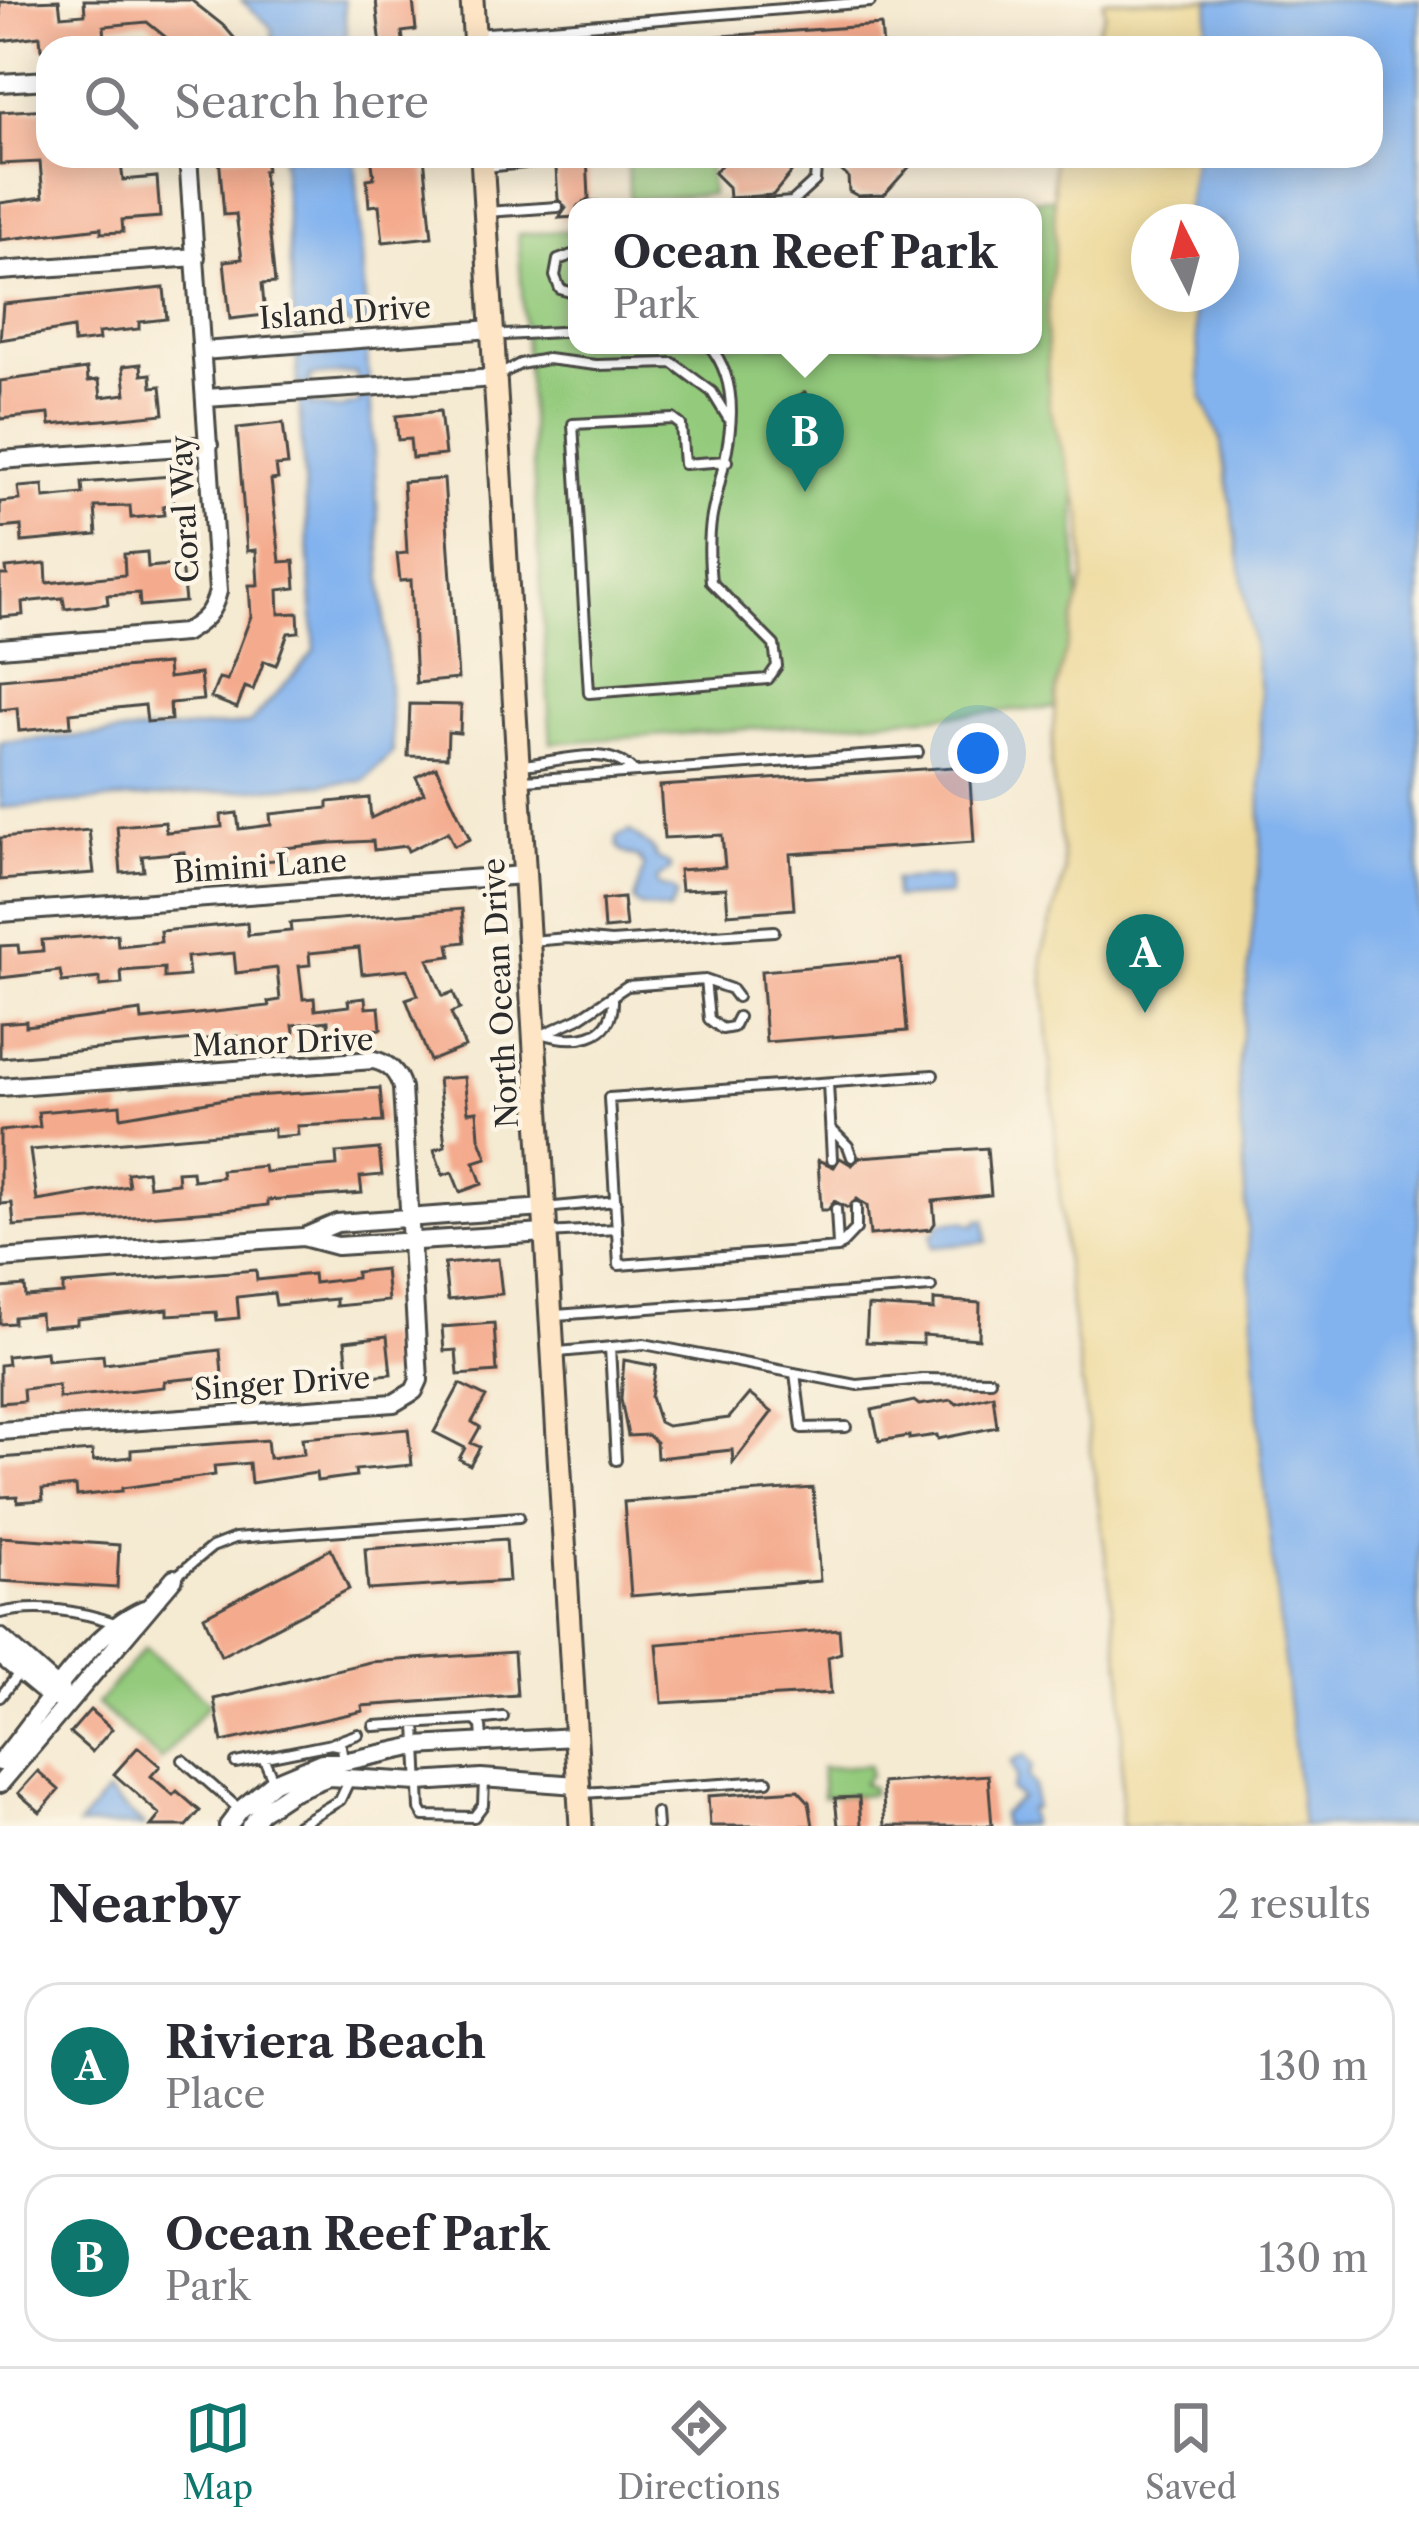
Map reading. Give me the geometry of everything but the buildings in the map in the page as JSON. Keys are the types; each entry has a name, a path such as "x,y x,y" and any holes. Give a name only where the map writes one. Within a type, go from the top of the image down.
{"main road":[{"path":"472,0 475,36"},
{"name":"North Ocean Drive","path":"482,168 528,941 540,1033 545,1233 580,1826"}],"street":[{"path":"0,83 36,81"},
{"name":"Coral Way","path":"0,648 172,636 203,622 218,591 189,168"},
{"path":"0,271 196,257"},
{"name":"Island Drive","path":"202,351 492,329"},
{"path":"206,398 495,378"},
{"path":"0,460 209,445"},
{"name":"Bimini Lane","path":"0,913 524,875"},
{"name":"Manor Drive","path":"0,1087 374,1060 386,1063 403,1088 411,1241"},
{"path":"303,1238 337,1223 544,1208"},
{"path":"0,1258 303,1238 337,1246 545,1233"},
{"name":"Singer Drive","path":"0,1431 405,1400 419,1380 411,1241"},
{"path":"0,1784 59,1694 175,1578"},
{"path":"2,1756 120,1624 151,1607"},
{"path":"0,1637 59,1694"},
{"path":"0,1654 20,1672 59,1694"},
{"path":"228,1826 345,1769 417,1746 574,1737"},
{"path":"248,1819 274,1782 322,1762 362,1781 484,1778 578,1789"}],"lane":[{"path":"526,36 870,2"},
{"path":"796,198 814,181 816,168"},
{"path":"485,212 559,207"},
{"path":"568,254 555,270 560,289 568,291"},
{"path":"492,329 505,335 568,332"},
{"path":"717,354 730,392 728,461 711,519 711,582 774,645 778,659 774,673 768,679 589,693 573,424 673,418 681,425 684,464 728,461"},
{"path":"495,378 520,364 547,359 596,365 673,363 712,392 729,421"},
{"path":"518,773 633,771 918,752"},
{"path":"518,773 599,754 620,759 633,771"},
{"path":"528,941 611,942 775,931"},
{"path":"540,1033 579,1018 627,986 705,980 718,982 737,997"},
{"path":"705,980 709,1018 722,1029 733,1027 738,1017"},
{"path":"540,1033 591,1036 608,1025 613,998"},
{"path":"579,1018 591,1036"},
{"path":"856,1207 856,1229 838,1248 619,1265 609,1098 933,1075"},
{"path":"828,1083 832,1159"},
{"path":"831,1130 852,1157"},
{"path":"544,1208 616,1201"},
{"path":"836,1209 838,1248"},
{"path":"545,1233 617,1229"},
{"path":"550,1316 931,1287"},
{"path":"552,1352 644,1344 857,1385 990,1380"},
{"path":"610,1347 616,1460"},
{"path":"795,1373 802,1428 846,1426"},
{"path":"175,1578 212,1547 235,1538 519,1517"},
{"path":"0,1613 27,1609 88,1613 120,1624"},
{"path":"0,1697 20,1672"},
{"path":"374,1726 503,1717"},
{"path":"475,1720 481,1726 482,1741"},
{"path":"416,1724 424,1816 474,1817 479,1812 484,1778"},
{"path":"236,1763 358,1734"},
{"path":"296,1826 340,1800 348,1784 341,1746 331,1744"},
{"path":"263,1757 274,1782"},
{"path":"183,1760 248,1819"},
{"path":"578,1789 767,1780"},
{"path":"656,1813 657,1826"}],"green space":[{"path":"627,168 709,168 711,194 630,198"},
{"path":"1064,198 1082,706 551,743 518,234 568,231 568,354 1042,354 1042,199"},
{"path":"145,1648 210,1703 161,1760 97,1704"},
{"path":"869,1765 870,1775 863,1783 872,1788 872,1794 823,1797 821,1768"}],"sand":[{"path":"1103,0 1210,0 1206,36 1095,36 1105,14"},
{"path":"1053,168 1194,168 1189,204 1131,204 1131,312 1195,312 1202,397 1221,440 1260,689 1261,849 1238,1071 1261,1452 1302,1826 1121,1826 1123,1681 1065,1263 1042,955 1065,873 1051,765 1056,689 1084,579 1082,516 1049,405 1046,322 1055,245"}],"water":[{"path":"241,0 344,0 346,36 272,36 272,28"},
{"path":"1210,0 1419,0 1419,1826 1302,1826 1261,1452 1238,1071 1261,849 1260,689 1221,440 1202,397 1195,312 1239,312 1239,204 1188,204 1193,168 1383,168 1383,36 1206,36"},
{"path":"283,168 356,168 367,331 355,332 354,325 330,322 306,329 306,336 295,336"},
{"path":"366,346 369,381 358,382 356,373 310,376 310,384 298,385 296,350 308,349 309,356 354,353 355,347"},
{"path":"360,395 370,395 393,752 364,781 0,808 0,742 249,724 315,651 299,399 310,398 310,405 337,409 360,403"},
{"path":"630,831 654,850 656,858 669,864 671,869 656,880 658,886 677,895 669,911 640,906 634,900 644,867 639,858 617,845 617,837"},
{"path":"949,877 950,895 895,898 894,880"},
{"path":"985,1220 987,1242 932,1247 931,1234 939,1223 974,1225"},
{"path":"1024,1755 1032,1766 1028,1778 1034,1785 1031,1824 1003,1826 1002,1814 1021,1798 1011,1790 1016,1778 1011,1762"},
{"path":"107,1793 145,1826 78,1826"}],"place":[{"name":"Ocean Reef Park","path":"805,492"},
{"name":"Riviera Beach","path":"1145,1013"}]}
